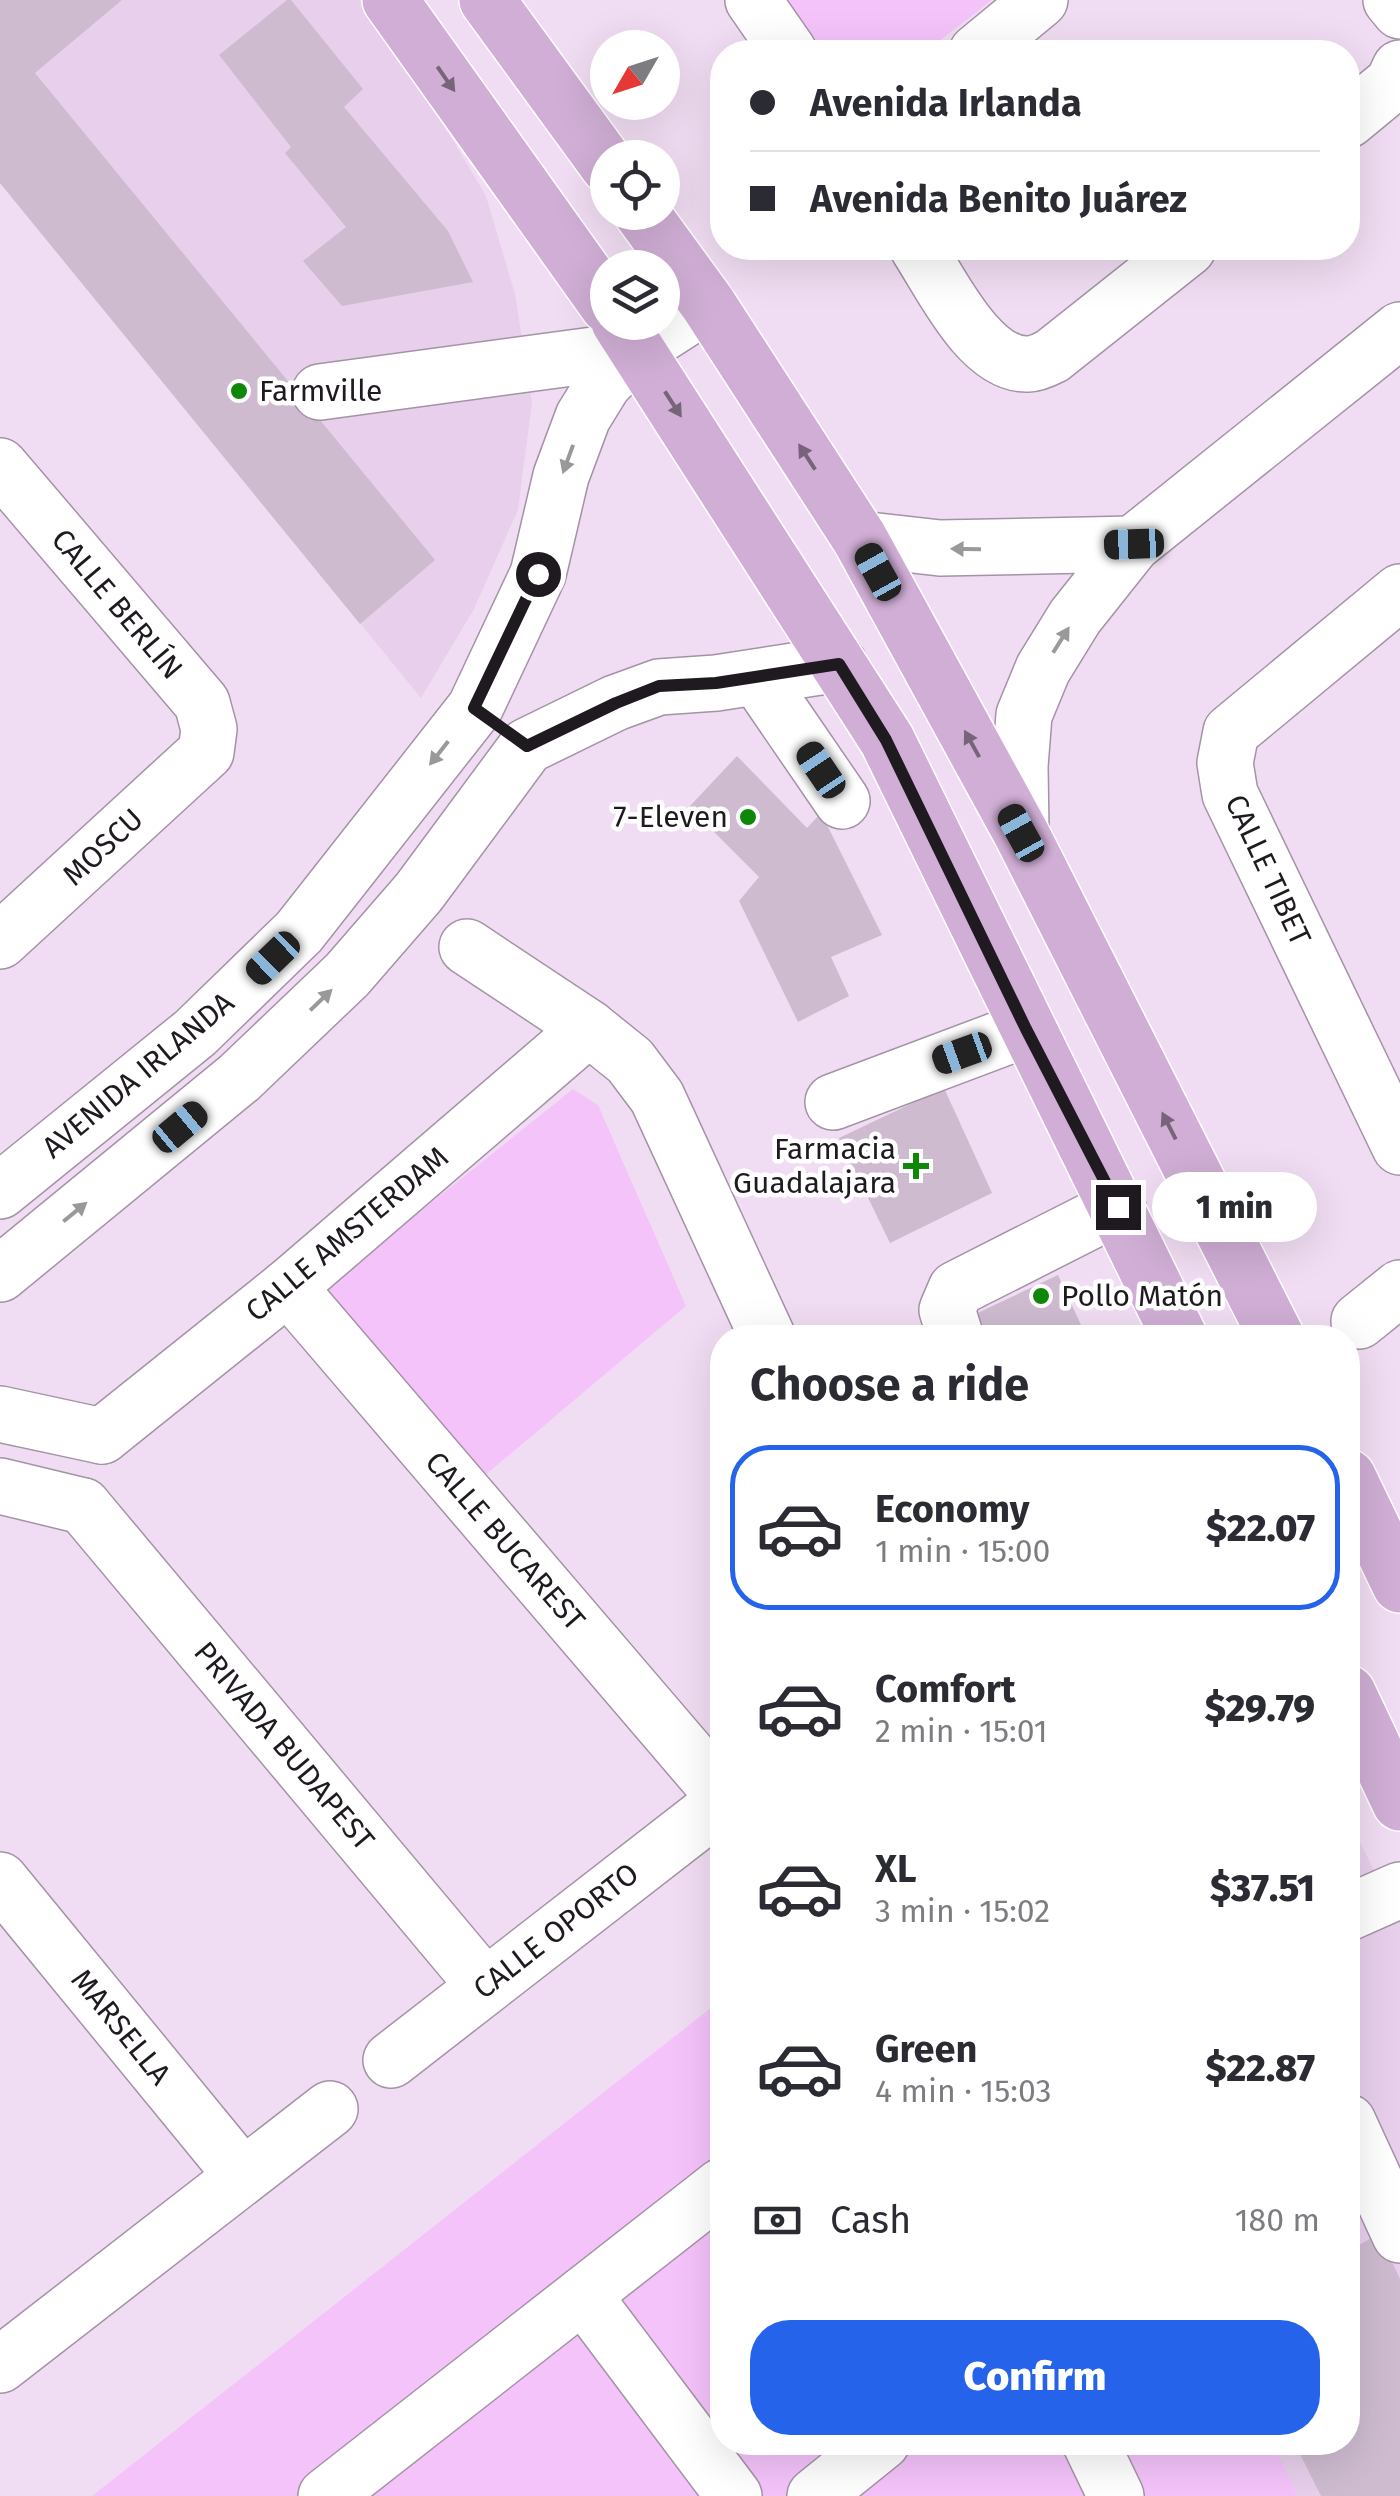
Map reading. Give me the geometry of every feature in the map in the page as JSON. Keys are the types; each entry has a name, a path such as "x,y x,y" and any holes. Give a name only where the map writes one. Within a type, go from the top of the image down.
{"main road":[{"path":"390,0 590,281"},
{"path":"488,0 590,141"},
{"path":"655,230 708,304 860,539 1021,833 1270,1325"},
{"path":"632,340 886,740 1174,1325"},
{"path":"886,740 977,822 995,831 1021,833"},
{"path":"1360,1502 1400,1584"},
{"path":"1360,1717 1400,1802"}],"street":[{"path":"753,0 781,40"},
{"path":"992,40 1040,0"},
{"path":"1391,0 1400,11"},
{"path":"1360,110 1393,84 1400,68"},
{"path":"926,260 978,340 1004,358 1029,364 1052,356 1173,260"},
{"path":"680,315 708,304"},
{"path":"1021,833 1024,714 1043,668 1075,617 1134,544 1400,330"},
{"path":"320,392 607,340"},
{"name":"AVENIDA IRLANDA","path":"0,1191 195,1033 299,932 474,708 538,574 561,476 583,416 627,340"},
{"name":"CALLE BERLÍN","path":"0,466 202,703 209,729 206,752"},
{"path":"860,539 940,548 1134,544"},
{"name":"CALLE TIBET","path":"1400,592 1231,732 1225,763 1230,794 1400,1147"},
{"path":"0,1274 239,1078 347,975 419,892 527,746 659,686 716,683 839,664"},
{"path":"757,676 842,801"},
{"path":"474,708 527,746"},
{"name":"MOSCU","path":"2,934 206,752"},
{"path":"468,947 589,1028 630,1061 657,1097 762,1325"},
{"name":"CALLE AMSTERDAM","path":"102,1436 288,1287 589,1028"},
{"path":"833,1102 1026,1029"},
{"path":"952,1325 947,1310 956,1289 1118,1207"},
{"name":"CALLE BUCAREST","path":"288,1287 710,1780"},
{"path":"0,1414 102,1436 83,1506 0,1486"},
{"name":"PRIVADA BUDAPEST","path":"83,1506 485,1986"},
{"name":"CALLE OPORTO","path":"391,2060 710,1812"},
{"name":"MARSELLA","path":"0,1880 242,2174"},
{"path":"1360,1908 1400,1890"},
{"path":"5,2352 330,2108"},
{"path":"1360,2161 1378,2219"},
{"path":"358,2486 583,2295 710,2195"},
{"path":"583,2295 734,2496"},
{"path":"816,2496 866,2455"},
{"path":"1096,2455 1116,2496"}],"shaded area":[{"path":"0,0 362,0 410,68 486,196 515,294 532,402 518,510 474,609 421,698 0,183"},
{"path":"780,0 992,0 940,40 806,40"},
{"path":"573,1089 598,1105 686,1306 477,1482 316,1295"},
{"path":"1360,1842 1400,1923 1400,2496 1298,2496 1279,2455 1360,2455"},
{"path":"710,2008 710,2455 1279,2455 1298,2496 92,2496"}],"building":[{"path":"0,0 122,0 35,73 435,560 360,624 0,183"},
{"path":"291,0 363,89 344,107 448,231 473,282 342,306 303,261 346,227 285,153 291,147 219,55"},
{"path":"737,756 807,828 821,813 882,935 831,957 849,996 798,1022 739,901 759,877 689,807"},
{"name":"Farmacia Guadalajara","path":"944,1088 992,1193 890,1243 839,1138"},
{"name":"Pollo Matón","path":"1058,1275 1081,1325 973,1325 969,1317"},
{"path":"1379,2234 1400,2279 1400,2496 1321,2496 1300,2455 1360,2455 1360,2244"}],"place":[{"name":"Farmville","path":"239,391"},
{"name":"7-Eleven","path":"748,817"},
{"name":"Farmacia Guadalajara","path":"916,1166"},
{"name":"Pollo Matón","path":"1041,1296"}],"route":[{"path":"538,574 474,708 527,746 659,686 716,683 839,664 886,740 1026,1029 1118,1207"}]}
